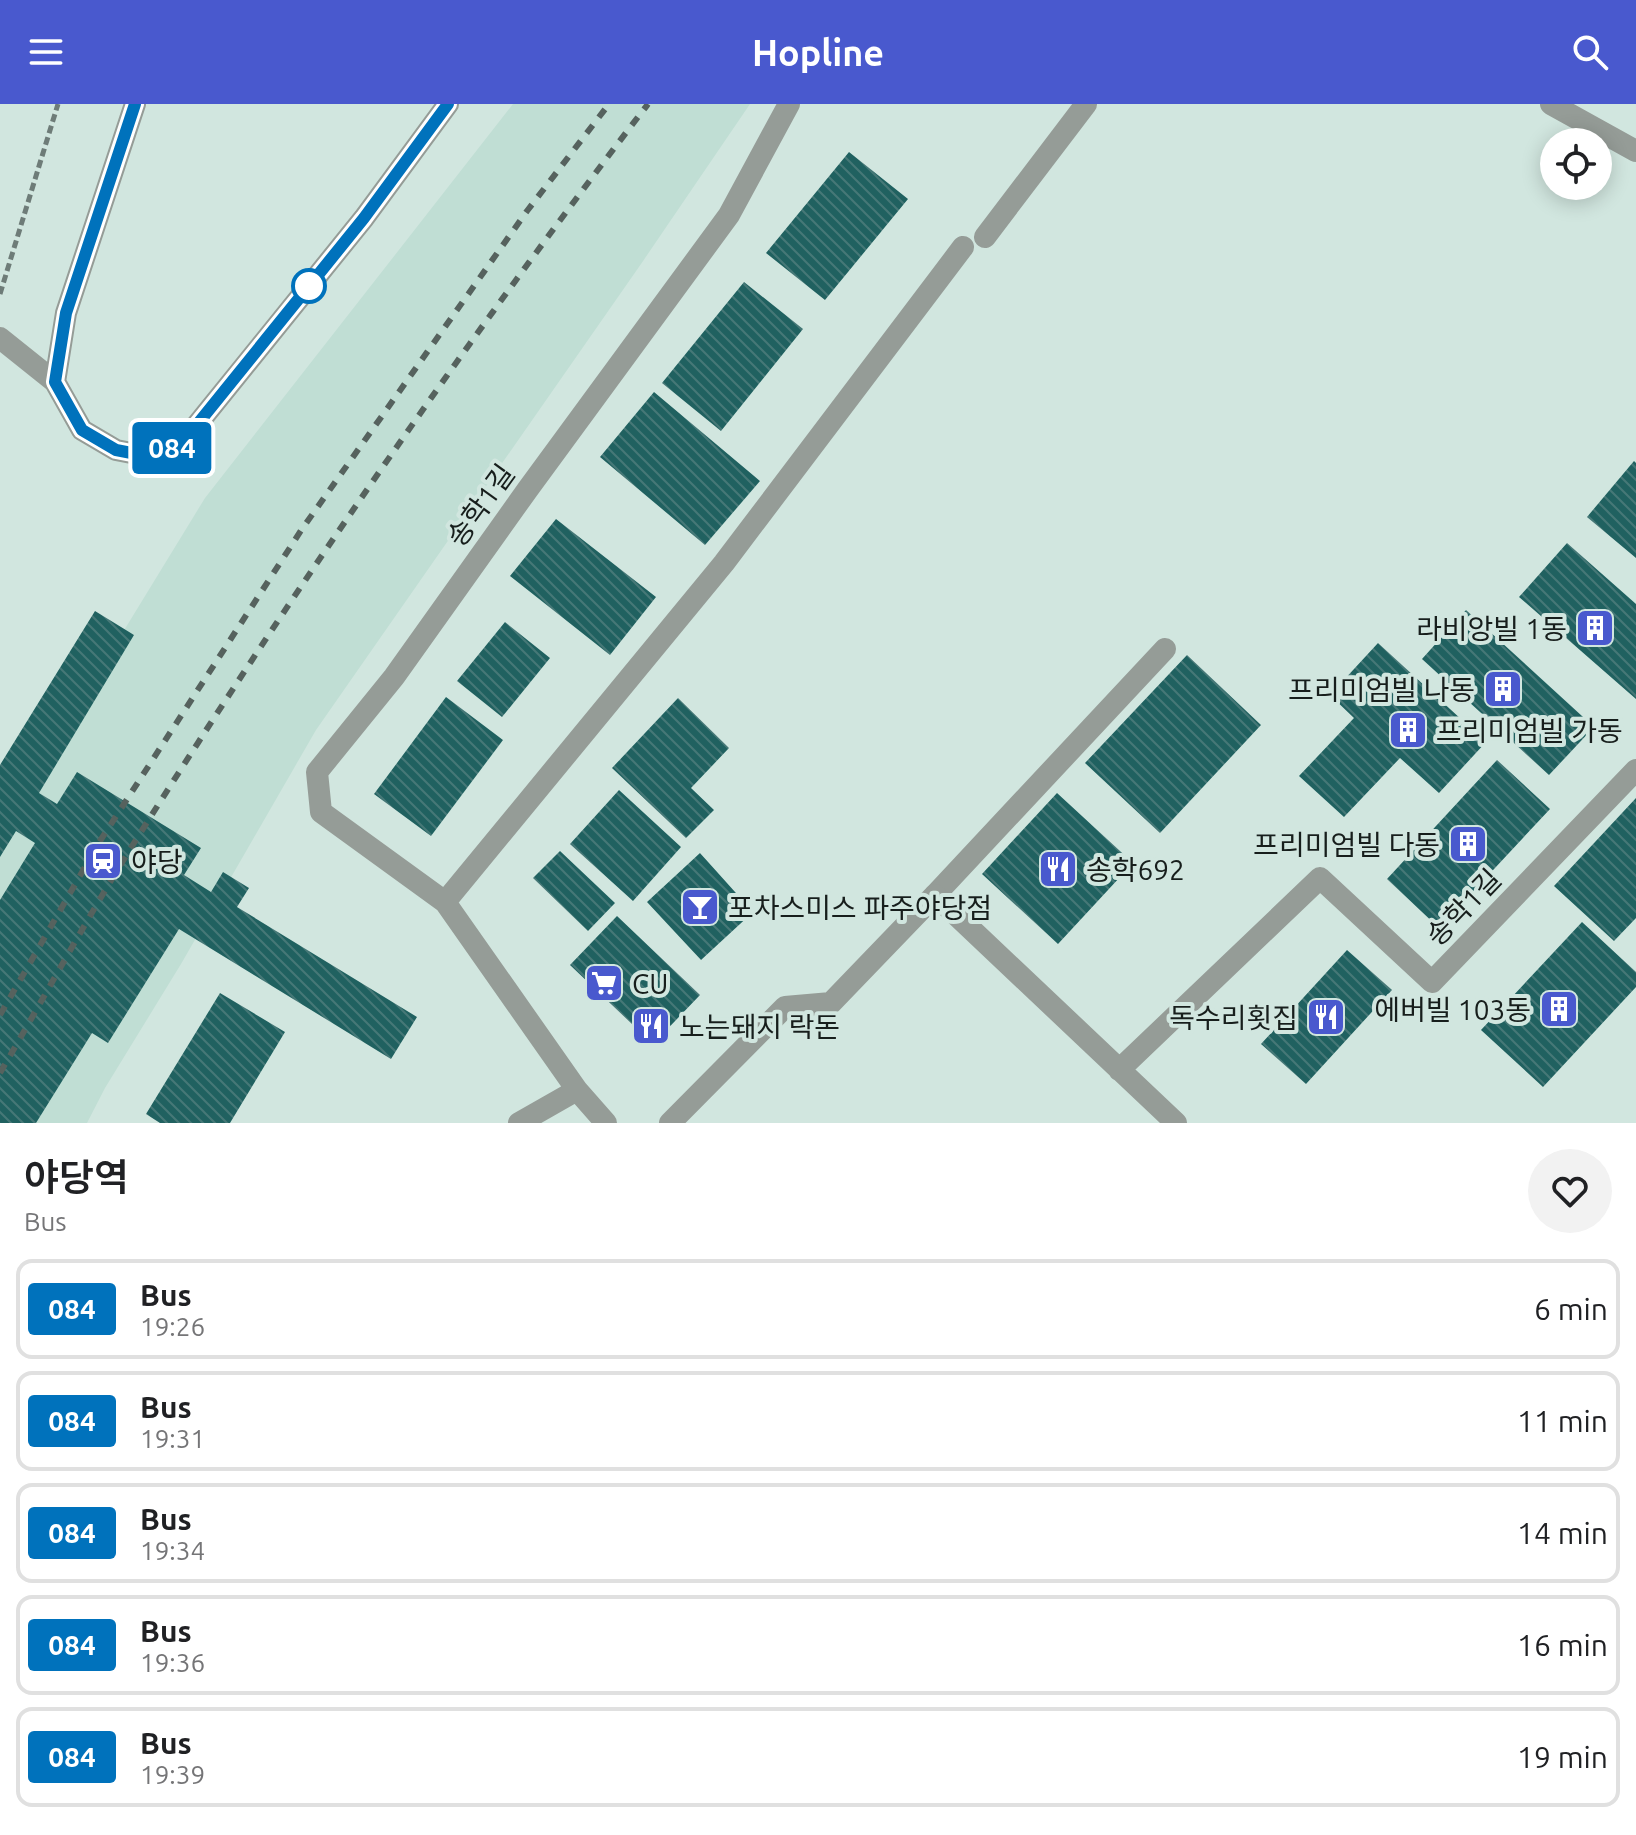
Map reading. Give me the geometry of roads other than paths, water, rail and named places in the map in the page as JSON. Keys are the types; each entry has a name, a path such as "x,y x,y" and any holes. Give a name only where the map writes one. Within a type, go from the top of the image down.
{"street":[{"path":"55,382 66,313 135,104"},
{"path":"0,338 55,382 82,430 116,450 147,456 179,447 364,218 448,104"},
{"name":"송학1길","path":"606,1123 577,1090 445,902 321,812 317,772 394,677 729,215 789,104"},
{"path":"985,237 1086,104"},
{"path":"1551,104 1636,151"},
{"path":"445,902 724,563 963,247"},
{"path":"670,1123 785,1007 831,1003 1165,649"},
{"name":"송학1길","path":"1119,1070 1320,878 1432,982 1636,770"},
{"path":"935,895 1176,1123"},
{"path":"519,1123 577,1090"}],"railway":[{"path":"0,1015 100,841 302,529 527,211 609,104"},
{"path":"0,1073 117,871 256,654 447,375 648,104"}],"place":[{"name":"라비앙빌 1동","path":"1595,628"},
{"name":"프리미엄빌 나동","path":"1503,689"},
{"name":"프리미엄빌 가동","path":"1408,730"},
{"name":"프리미엄빌 다동","path":"1468,844"},
{"name":"야당","path":"103,861"},
{"name":"송학692","path":"1058,869"},
{"name":"포차스미스 파주야당점","path":"700,907"},
{"name":"CU","path":"604,983"},
{"name":"에버빌 103동","path":"1559,1009"},
{"name":"독수리횟집","path":"1326,1017"},
{"name":"노는돼지 락돈","path":"651,1026"}]}
